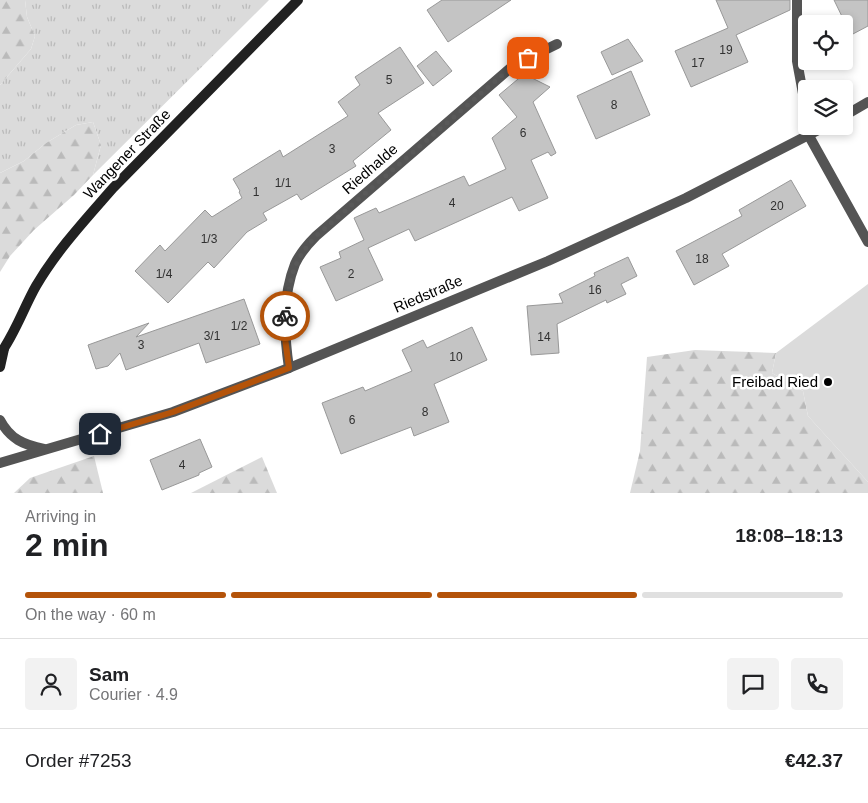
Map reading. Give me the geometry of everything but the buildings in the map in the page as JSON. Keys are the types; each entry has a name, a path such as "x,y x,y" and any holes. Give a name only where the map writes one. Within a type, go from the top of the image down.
{"main road":[{"name":"Wangener Straße","path":"0,367 2,351 37,284 86,218 113,188 298,0"}],"street":[{"path":"797,0 797,61 800,80"},
{"name":"Riedhalde","path":"289,368 284,321 290,283 296,263 304,249 323,230 514,65 558,44"},
{"path":"853,111 868,102"},
{"name":"Riedstraße","path":"0,463 173,412 289,368 548,260 686,198 802,135"},
{"path":"811,135 868,242"},
{"path":"0,420 18,441 45,450"}],"green space":[{"path":"0,0 25,0 27,17 35,36 31,49 0,85"},
{"path":"25,0 269,0 93,175 101,145 93,122 76,125 46,143 24,161 0,173 0,85 31,49 35,36 27,17"},
{"path":"93,122 101,145 93,175 74,195 34,230 10,256 0,272 0,173 24,161 46,143 76,125"},
{"name":"Freibad Ried","path":"868,284 868,482 808,416 803,391 772,373 776,353"},
{"path":"695,350 776,353 772,373 803,391 808,416 868,482 868,493 630,493 640,451 647,357"},
{"path":"94,456 103,493 14,493 30,478"},
{"path":"262,457 277,493 191,493"}],"way so far":[{"path":"285,316 290,283 296,263 304,249 316,236 514,65 528,58"}],"place":[{"name":"Freibad Ried","path":"828,382"}],"route":[{"path":"100,434 173,412 289,368 285,338 285,316"}]}
